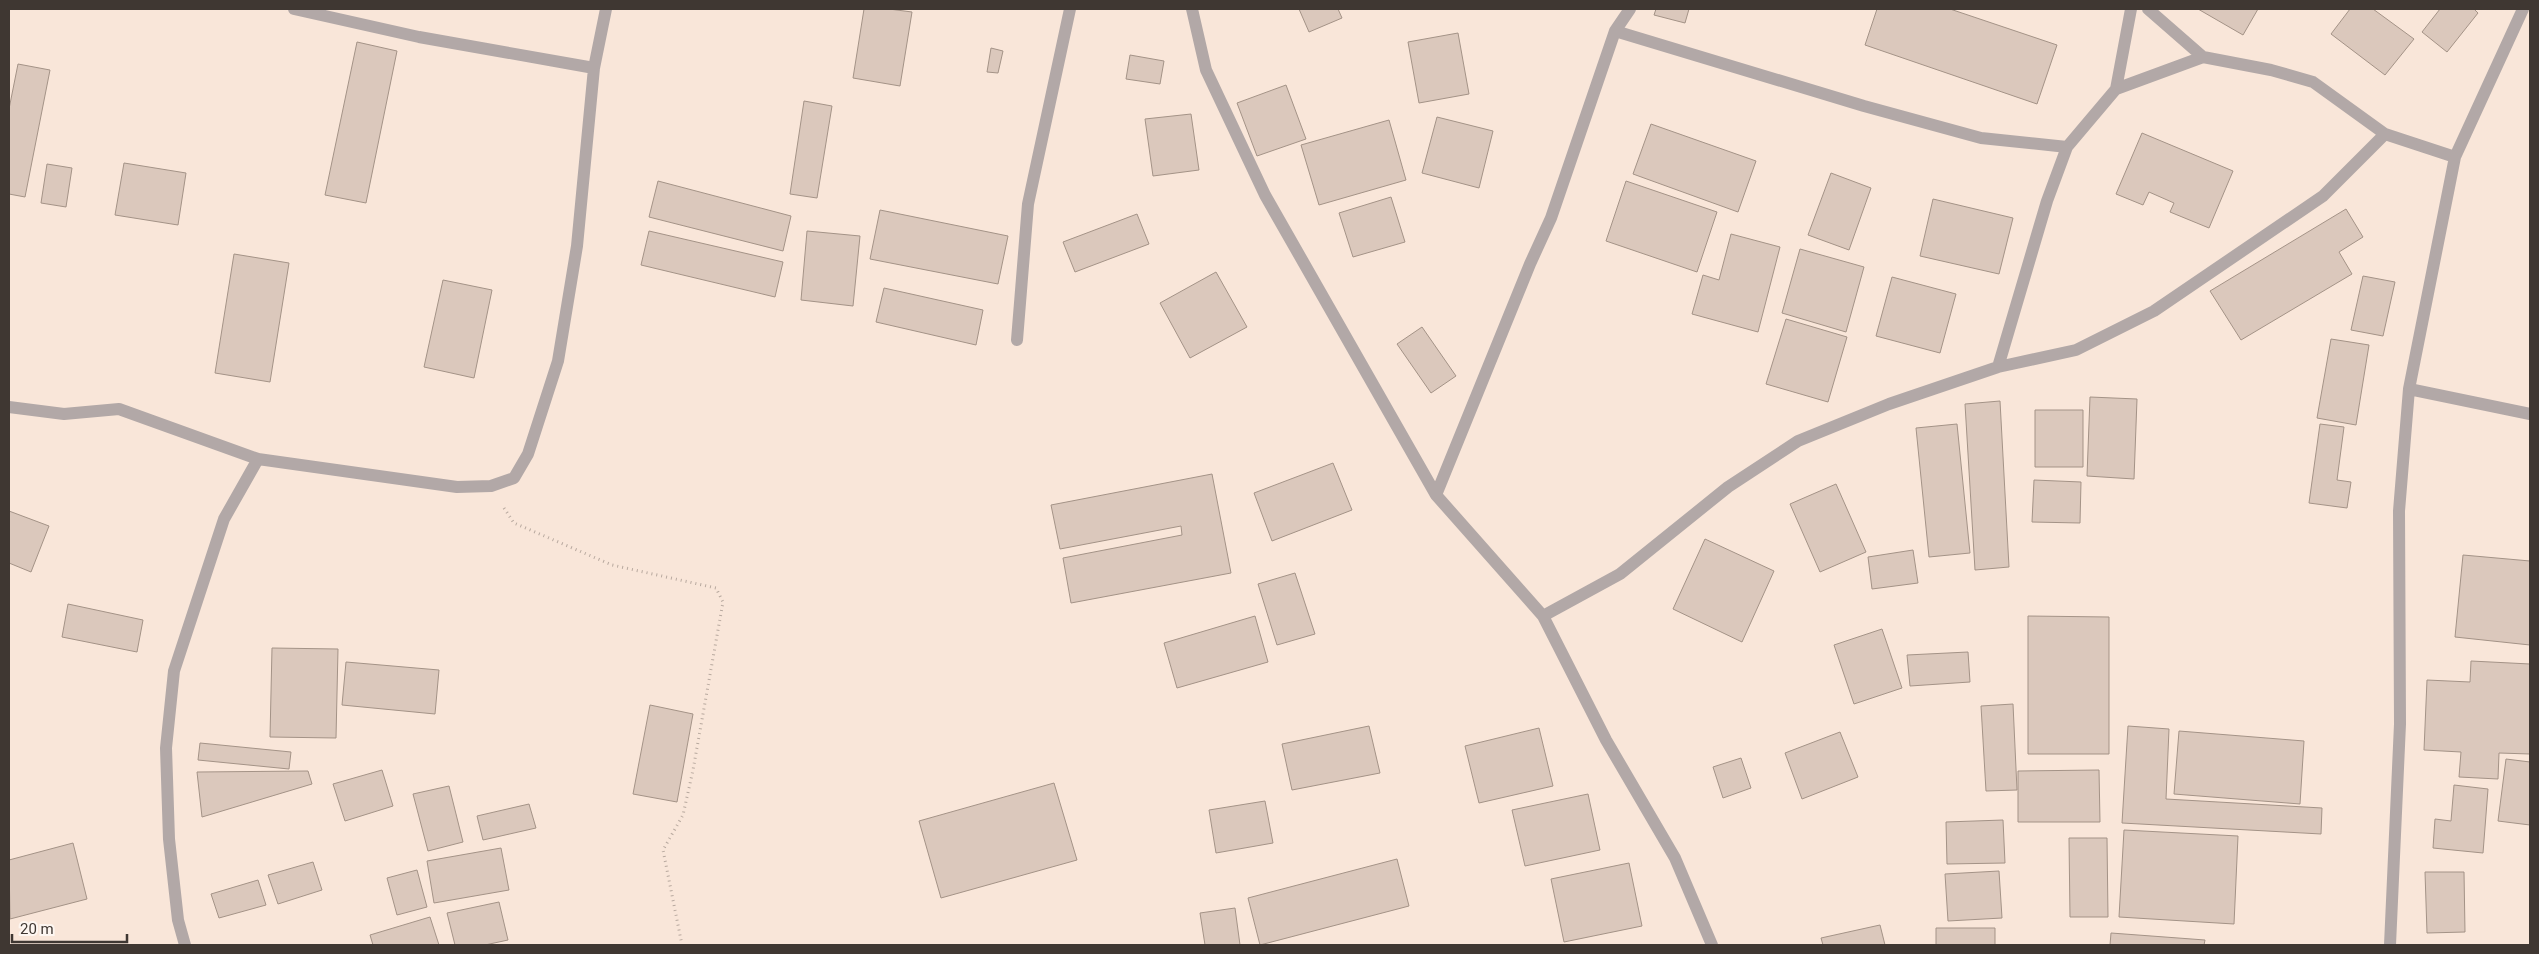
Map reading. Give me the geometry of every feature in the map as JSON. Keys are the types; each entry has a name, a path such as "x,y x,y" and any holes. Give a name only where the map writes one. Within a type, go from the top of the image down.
{"street":[{"path":"294,9 419,37 594,68"},
{"path":"9,407 64,414 119,409 258,459 457,487 490,486 514,478 528,454 558,361 577,246 594,68 606,9"},
{"path":"1017,340 1028,204 1070,9"},
{"path":"1192,9 1206,70 1265,195 1436,495 1543,616 1606,740 1675,858 1712,945"},
{"path":"1436,495 1530,264 1551,218 1615,31 1630,9"},
{"path":"1998,367 2047,201 2067,147 2116,89 2131,9"},
{"path":"2148,9 2203,57 2271,70 2313,82 2385,134 2455,157"},
{"path":"2390,945 2400,724 2399,511 2409,389 2455,157 2523,9"},
{"path":"1615,31 1864,106 1981,138 2067,147"},
{"path":"2116,89 2203,57"},
{"path":"1543,616 1620,574 1728,487 1798,441 1889,404 1998,367 2076,350 2154,311 2323,196 2385,134"},
{"path":"2409,389 2530,414"},
{"path":"184,945 177,911 169,839 166,748 174,672 224,519 258,459"}],"path":[{"path":"490,486 514,523 612,565 716,588 723,602 710,684 683,815 663,850 682,945"}],"building":[{"path":"864,9 889,9 912,12 900,86 853,78"},
{"path":"1299,9 1338,9 1342,18 1309,32"},
{"path":"1656,9 1689,9 1685,23 1654,15"},
{"path":"1877,9 1950,9 2057,45 2037,104 1865,45"},
{"path":"2198,9 2258,9 2243,35"},
{"path":"2350,9 2373,9 2414,39 2385,75 2331,34"},
{"path":"2440,9 2474,9 2478,13 2447,52 2422,32"},
{"path":"1458,33 1469,94 1419,103 1408,42"},
{"path":"357,42 397,51 366,203 325,195"},
{"path":"991,48 1003,51 998,73 987,72"},
{"path":"1130,55 1164,61 1160,84 1126,79"},
{"path":"18,64 50,70 25,197 9,194 9,109"},
{"path":"1286,85 1306,139 1257,156 1237,103"},
{"path":"804,101 832,106 817,198 790,194"},
{"path":"1191,114 1199,170 1153,176 1145,119"},
{"path":"1437,117 1493,131 1479,188 1422,173"},
{"path":"1389,120 1406,180 1319,205 1301,145"},
{"path":"1651,124 1756,161 1738,212 1633,174"},
{"path":"2142,133 2233,171 2209,228 2170,212 2174,203 2149,192 2143,205 2116,194"},
{"path":"124,163 186,173 178,225 115,215"},
{"path":"47,164 72,168 66,207 41,203"},
{"path":"1831,173 1871,188 1849,250 1808,235"},
{"path":"658,181 791,216 783,251 649,217"},
{"path":"1626,181 1717,212 1697,272 1606,241"},
{"path":"1391,197 1405,242 1353,257 1339,213"},
{"path":"1933,199 2013,218 1999,274 1920,256"},
{"path":"2346,209 2363,237 2339,252 2352,274 2241,340 2210,291"},
{"path":"880,210 1008,236 998,284 870,259"},
{"path":"1137,214 1149,244 1075,272 1063,242"},
{"path":"649,231 783,262 775,297 641,265"},
{"path":"807,231 860,236 853,306 801,300"},
{"path":"1731,234 1780,247 1758,332 1692,314 1703,275 1719,280"},
{"path":"1800,249 1864,267 1846,332 1782,313"},
{"path":"234,254 289,263 270,382 215,373"},
{"path":"1216,272 1247,327 1190,358 1160,303"},
{"path":"2363,276 2395,282 2383,336 2351,330"},
{"path":"1892,277 1956,294 1940,353 1876,336"},
{"path":"443,280 492,290 474,378 424,367"},
{"path":"884,288 983,310 976,345 876,322"},
{"path":"1786,319 1847,337 1828,402 1766,384"},
{"path":"1422,327 1456,376 1431,393 1397,344"},
{"path":"2331,339 2369,345 2356,425 2317,418"},
{"path":"2090,397 2137,399 2134,479 2087,476"},
{"path":"2000,401 2009,567 1975,570 1965,404"},
{"path":"2035,410 2083,410 2083,467 2035,467"},
{"path":"1957,424 1970,553 1929,557 1916,428"},
{"path":"2320,424 2344,427 2337,480 2351,482 2347,508 2309,503"},
{"path":"1333,463 1352,510 1272,541 1254,493"},
{"path":"1212,474 1231,573 1071,603 1063,558 1182,535 1181,526 1060,549 1051,505"},
{"path":"2034,480 2081,482 2080,523 2032,522"},
{"path":"1836,484 1866,552 1820,572 1790,504"},
{"path":"9,511 49,526 31,572 9,563"},
{"path":"1705,539 1774,571 1742,642 1673,609"},
{"path":"1913,550 1918,583 1872,589 1868,557"},
{"path":"2463,555 2530,561 2530,645 2455,637"},
{"path":"1295,573 1315,634 1277,645 1258,584"},
{"path":"68,604 143,620 137,652 62,637"},
{"path":"1255,616 1268,662 1177,688 1164,643"},
{"path":"2028,616 2109,617 2109,754 2028,754"},
{"path":"1882,629 1902,688 1854,704 1834,645"},
{"path":"272,648 338,649 336,738 270,737"},
{"path":"1968,652 1970,682 1910,686 1907,655"},
{"path":"2471,661 2530,664 2530,754 2499,753 2498,779 2459,777 2461,752 2424,750 2427,680 2470,682"},
{"path":"346,662 439,670 435,714 342,705"},
{"path":"2013,704 2017,790 1986,791 1981,706"},
{"path":"650,705 693,714 677,802 633,794"},
{"path":"1369,726 1380,773 1292,790 1282,744"},
{"path":"2128,726 2169,729 2166,799 2322,808 2321,834 2122,823"},
{"path":"1539,728 1553,786 1479,803 1465,746"},
{"path":"2179,731 2304,741 2300,804 2174,794"},
{"path":"1840,732 1858,777 1802,799 1785,753"},
{"path":"200,743 291,752 289,769 198,760"},
{"path":"1741,758 1751,788 1723,798 1713,767"},
{"path":"2506,759 2530,762 2530,825 2498,821"},
{"path":"382,770 393,806 345,821 333,784"},
{"path":"2099,770 2100,822 2018,822 2018,771"},
{"path":"308,771 312,784 202,817 197,772"},
{"path":"1054,783 1077,860 941,898 919,821"},
{"path":"2454,785 2488,789 2483,853 2433,848 2435,819 2451,821"},
{"path":"449,786 463,842 428,851 413,794"},
{"path":"1588,794 1600,850 1525,866 1512,810"},
{"path":"1265,801 1273,843 1216,853 1209,810"},
{"path":"529,804 536,828 483,840 477,816"},
{"path":"2003,820 2005,863 1947,864 1946,822"},
{"path":"2124,830 2238,836 2234,924 2119,917"},
{"path":"2069,838 2107,838 2108,917 2070,917"},
{"path":"73,843 87,899 10,919 9,860"},
{"path":"501,848 509,890 434,903 427,861"},
{"path":"1397,859 1409,906 1260,945 1248,898"},
{"path":"313,862 322,890 278,904 268,875"},
{"path":"1629,863 1642,926 1564,942 1551,879"},
{"path":"417,870 427,907 397,915 387,878"},
{"path":"1999,871 2002,918 1948,921 1945,874"},
{"path":"2425,872 2464,872 2465,932 2427,933"},
{"path":"258,880 266,905 219,918 211,894"},
{"path":"499,902 508,940 485,945 455,945 447,913"},
{"path":"1235,908 1240,945 1205,945 1200,913"},
{"path":"430,917 439,945 373,945 370,935"},
{"path":"1880,925 1885,945 1823,945 1821,938"},
{"path":"1936,928 1995,928 1995,945 1936,945"},
{"path":"2111,933 2205,940 2204,945 2110,945"}]}
